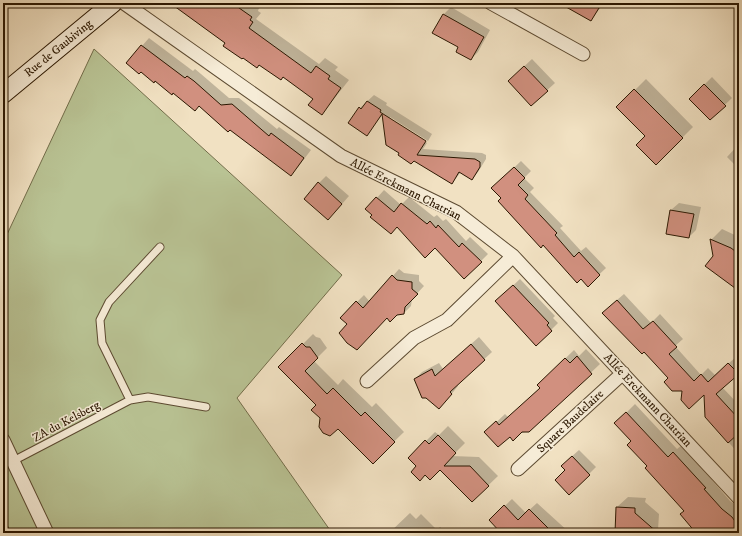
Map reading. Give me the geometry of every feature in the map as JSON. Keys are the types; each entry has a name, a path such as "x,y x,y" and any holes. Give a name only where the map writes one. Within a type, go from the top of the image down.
{"main road":[{"name":"Rue de Gaubiving","path":"3,94 113,3"}],"street":[{"name":"Allée Erckmann Chatrian","path":"124,3 341,156 456,212 513,256 739,498"},
{"path":"491,3 583,54"},
{"path":"367,381 414,338 446,320 513,256"},
{"name":"Square Baudelaire","path":"518,469 623,373"},
{"path":"3,440 47,533"}],"lane":[{"path":"130,400 102,343 100,320 109,302 160,247"},
{"name":"ZA du Kelsberg","path":"13,461 130,400 148,396 206,407"}],"green space":[{"path":"94,49 342,275 237,398 332,533 11,533 3,516 3,243"}],"building":[{"path":"170,3 232,3 252,17 250,20 253,22 249,28 311,73 316,66 330,76 328,79 341,88 322,115 308,105 313,99 283,77 281,80 259,65 257,68 243,58 242,59 223,46 225,43"},
{"path":"559,3 602,3 591,21"},
{"path":"443,14 484,37 471,60 456,52 458,47 432,33"},
{"path":"141,45 185,78 187,76 194,81 221,105 232,104 269,136 271,133 304,158 291,176 230,130 228,132 199,106 195,111 173,93 172,95 141,72 139,74 126,63"},
{"path":"524,66 548,91 531,106 508,81"},
{"path":"704,84 726,106 710,120 689,99"},
{"path":"634,89 683,138 656,165 636,145 645,136 616,107"},
{"path":"367,101 381,110 380,112 426,141 417,155 475,159 480,162 480,167 472,180 459,172 452,184 414,161 411,164 398,155 399,153 386,145 382,114 367,136 348,123 359,107 361,109"},
{"path":"514,167 525,178 518,185 528,195 525,199 557,233 555,235 574,257 579,252 600,275 588,287 581,279 577,283 543,245 541,248 498,201 501,198 491,188"},
{"path":"318,182 342,204 328,220 304,199"},
{"path":"376,197 394,212 401,203 427,224 430,221 436,228 438,225 459,247 462,243 482,262 464,279 435,248 425,258 397,227 391,234 370,217 372,215 365,209"},
{"path":"670,210 694,214 689,238 666,234"},
{"path":"710,239 731,248 739,254 739,291 705,266 713,256"},
{"path":"392,275 397,280 412,282 412,289 418,294 405,307 404,314 397,315 390,322 387,318 357,350 347,343 339,333 347,324 340,318 356,301 363,308"},
{"path":"513,285 549,323 547,325 552,331 536,346 495,301"},
{"path":"617,300 643,329 653,321 677,347 669,354 694,381 701,374 708,382 728,363 739,374 716,394 739,419 739,433 728,443 705,417 704,395 689,409 681,400 682,391 672,391 664,382 668,378 644,352 642,354 602,313"},
{"path":"302,343 306,347 310,347 318,358 305,371 327,394 333,388 361,416 365,412 395,442 373,464 338,429 330,436 323,433 319,427 320,418 311,410 316,405 278,367"},
{"path":"471,344 485,360 450,392 452,394 439,409 426,398 422,398 414,379 432,369 435,376"},
{"path":"577,356 592,374 529,432 522,432 513,441 510,437 498,447 484,432 496,421 499,425 540,388 537,385 565,358 570,363"},
{"path":"626,412 668,457 673,452 706,488 704,489 722,509 732,517 739,527 739,533 696,533 680,514 684,511 645,468 647,466 627,445 631,441 614,423"},
{"path":"438,435 456,453 444,466 470,466 489,486 472,502 440,470 430,480 425,475 420,481 411,472 416,466 408,458 425,440 429,444"},
{"path":"572,456 590,475 569,495 555,480 565,470 561,466"},
{"path":"504,505 518,520 529,509 553,533 501,533 489,520"},
{"path":"616,507 635,508 635,513 658,533 615,533"}]}
